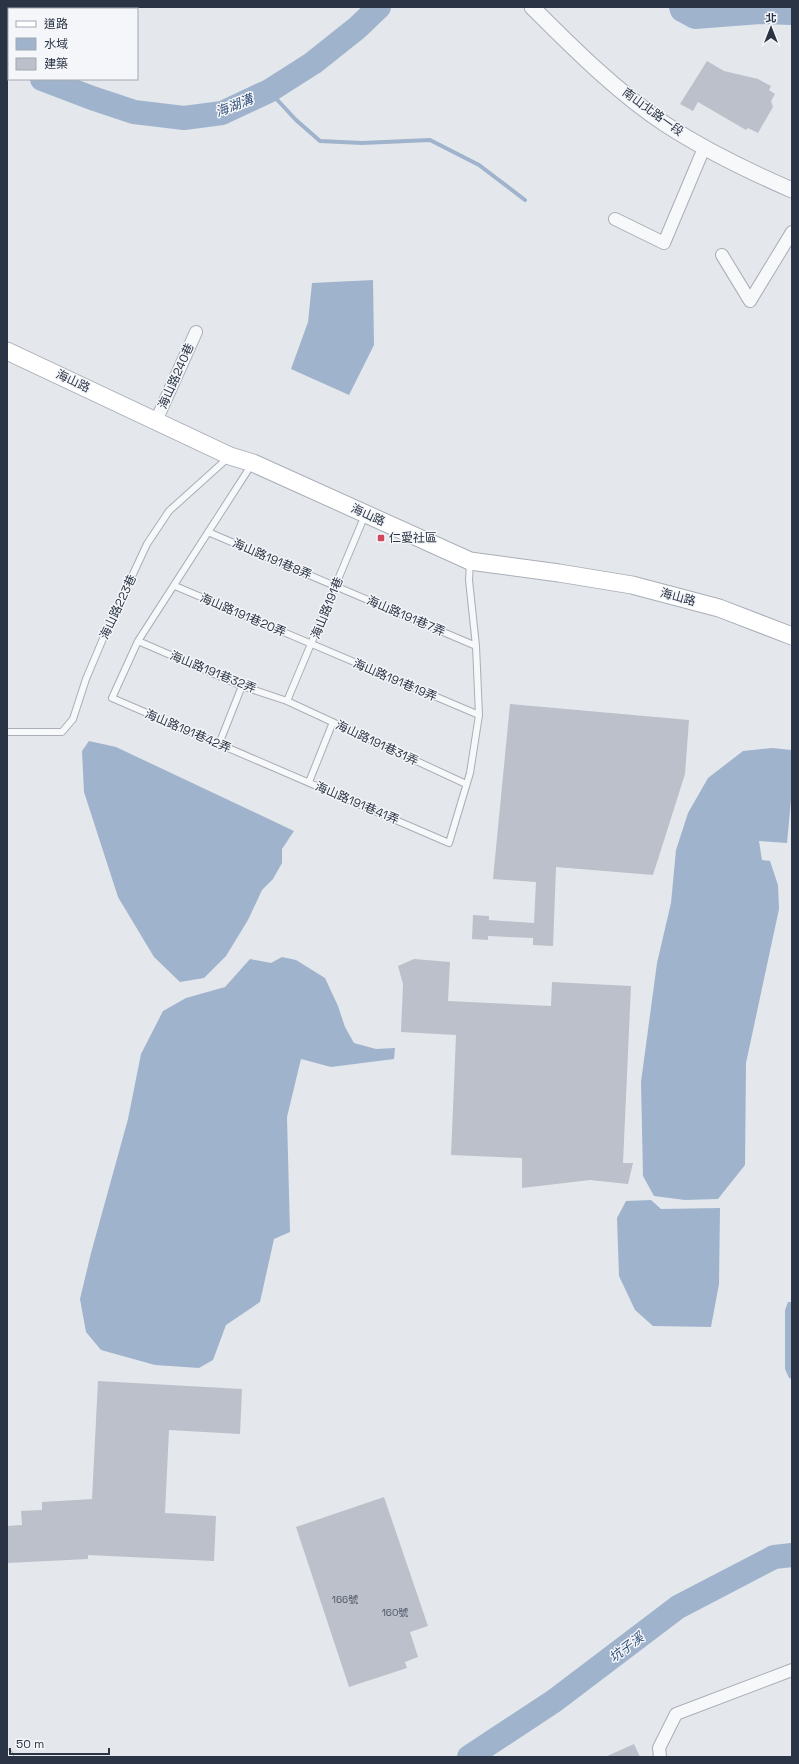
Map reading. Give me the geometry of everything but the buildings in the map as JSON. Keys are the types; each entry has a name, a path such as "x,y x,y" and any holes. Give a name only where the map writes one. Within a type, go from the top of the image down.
{"main road":[{"name":"海山路","path":"7,351 230,456 252,463 470,561 632,585 719,608 792,636"}],"street":[{"name":"南山北路一段","path":"532,7 578,52 628,96 664,123 704,148 792,190"},
{"path":"615,219 664,242 704,148"},
{"path":"722,255 750,301 792,232"},
{"name":"海山路240巷","path":"156,421 196,332"},
{"path":"660,1757 659,1748 676,1714 792,1670"}],"lane":[{"name":"海山路223巷","path":"7,732 62,732 73,719 86,679 99,647 147,544 169,511 230,456"},
{"path":"138,641 175,586 252,463"},
{"name":"海山路191巷","path":"287,701 366,514"},
{"name":"海山路191巷8弄","path":"208,532 335,586"},
{"path":"466,784 479,715 476,646 469,580 470,561"},
{"name":"海山路191巷20弄","path":"175,586 312,644"},
{"name":"海山路191巷7弄","path":"335,586 476,646"},
{"name":"海山路191巷32弄","path":"138,641 242,686 287,701"},
{"name":"海山路191巷42弄","path":"138,641 112,698 265,764"},
{"name":"海山路191巷19弄","path":"312,644 479,715"},
{"path":"219,744 242,686"},
{"name":"海山路191巷31弄","path":"287,701 466,784"},
{"path":"309,782 333,722"},
{"name":"海山路191巷41弄","path":"265,764 450,843 466,784"}],"water":[{"path":"373,280 374,345 349,395 291,369 308,322 312,283"},
{"path":"89,741 116,747 294,831 282,849 282,863 273,879 262,890 248,920 226,956 204,978 180,982 154,957 118,897 84,792 82,751"},
{"path":"772,748 792,750 792,789 787,843 759,841 762,860 770,861 778,885 779,909 746,1063 745,1165 718,1199 685,1200 654,1196 643,1176 641,1082 657,963 671,903 676,850 688,813 708,778 743,751"},
{"path":"282,957 296,960 325,978 338,1006 345,1027 354,1043 376,1049 395,1048 394,1059 331,1067 301,1059 287,1117 290,1232 274,1239 260,1302 226,1325 213,1360 199,1368 155,1365 101,1350 86,1332 80,1299 91,1253 128,1119 141,1054 163,1011 186,998 225,987 250,959 271,963"},
{"path":"651,1200 661,1209 720,1208 719,1284 711,1327 653,1326 635,1310 619,1276 617,1218 626,1201"},
{"path":"788,1302 792,1302 792,1379 789,1378 785,1369 785,1310"}],"waterway":[{"name":"海湖溝","path":"45,80 134,112 184,118 222,113 269,91 313,63 357,28 379,7"},
{"name":"海湖溝","path":"681,7 682,10 695,17 760,12 792,13"},
{"path":"269,91 296,120 320,141 362,143 430,140 479,165 525,200"},
{"name":"坑子溪","path":"469,1757 554,1701 678,1607 774,1557 792,1555"}],"place":[{"name":"仁愛社區","path":"381,538"}]}
